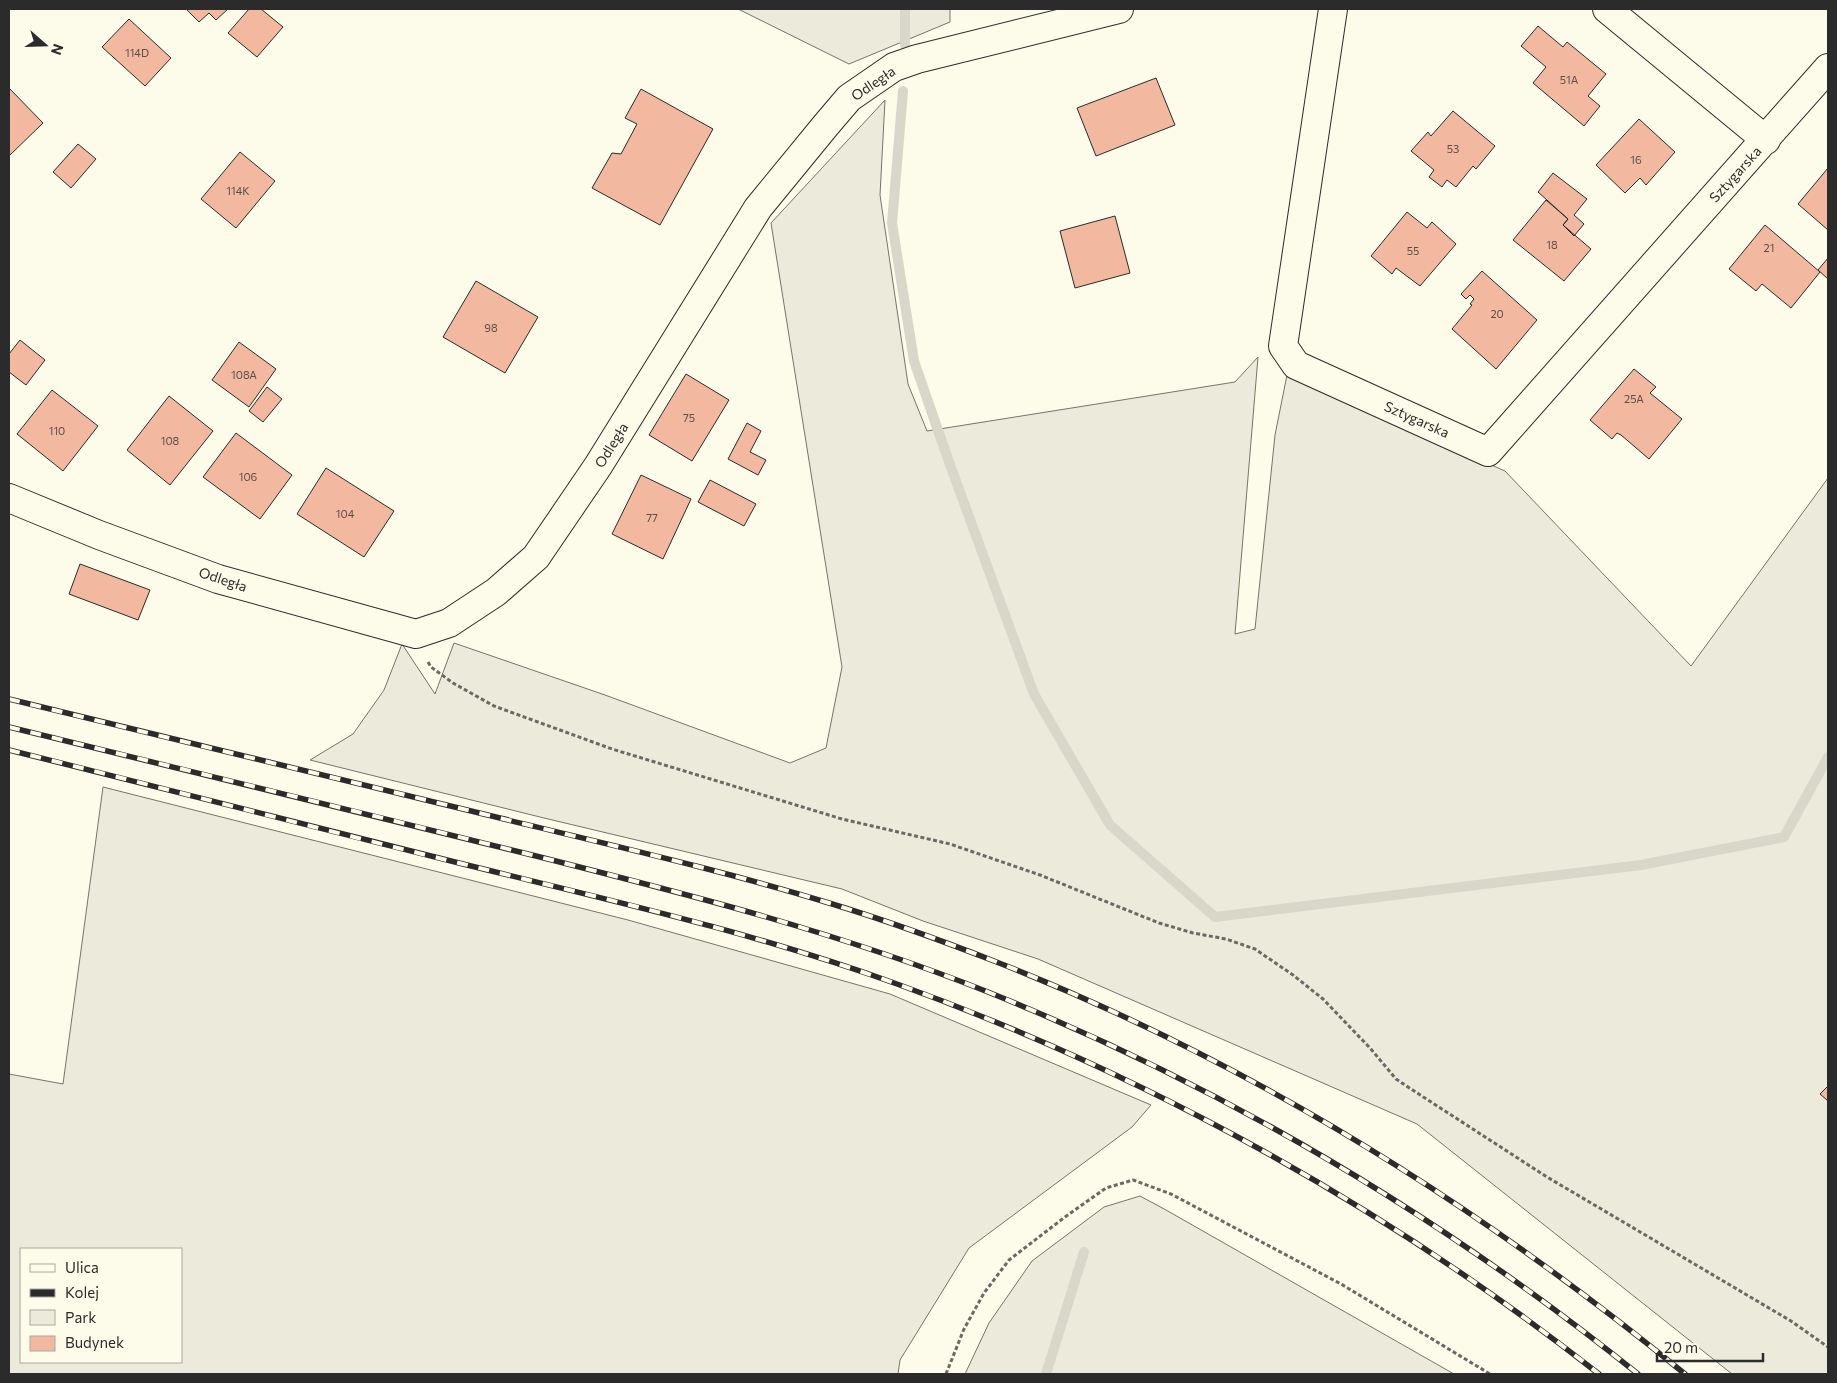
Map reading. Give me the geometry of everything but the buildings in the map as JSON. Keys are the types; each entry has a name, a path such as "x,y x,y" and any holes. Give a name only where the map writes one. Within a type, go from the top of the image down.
{"street":[{"name":"Odległa","path":"9,498 99,535 218,579 416,634 449,622 496,592 536,557 598,466 758,208 848,98 894,67 917,59 1119,9"},
{"name":"Sztygarska","path":"1333,9 1283,346 1296,365 1488,452 1828,68"},
{"name":"Sztygarska","path":"1607,9 1766,140"}],"path":[{"path":"416,634 431,667 453,683 494,706 612,749 833,816 950,844 1040,875 1159,924 1226,939 1256,949 1294,975 1323,999 1370,1048 1396,1079 1547,1177 1791,1321 1828,1347"},
{"path":"946,1374 964,1329 984,1293 1009,1260 1106,1188 1133,1180 1171,1194 1341,1284 1490,1374"}],"green space":[{"path":"738,9 950,9 950,22 849,64"},
{"path":"885,100 880,195 908,384 927,431 1235,382 1258,357 1235,634 1255,629 1275,435 1287,375 1505,471 1691,666 1828,478 1828,1374 1732,1374 1417,1124 1038,959 923,921 842,889 310,760 353,734 384,690 402,644 435,694 454,643 605,695 790,763 826,748 842,667 771,223"},
{"path":"103,787 628,920 890,994 1151,1105 1132,1127 969,1248 900,1360 898,1374 9,1374 9,1074 63,1084"},
{"path":"1140,1196 1454,1374 965,1374 989,1323 1032,1261 1104,1207"}],"waterway":[{"path":"905,9 905,45"},
{"path":"903,91 892,223 914,361 1034,694 1110,825 1215,917 1641,865 1784,837 1828,757"},
{"path":"1046,1374 1084,1252"}],"railway":[{"path":"9,699 624,848 748,880 871,916 994,961 1087,1000 1179,1043 1268,1090 1356,1140 1441,1194 1525,1252 1606,1311 1685,1374"},
{"path":"9,727 528,854 702,899 817,932 932,970 988,992 1075,1029 1161,1069 1327,1159 1407,1208 1486,1261 1563,1316 1638,1374"},
{"path":"9,750 627,904 736,933 897,984 991,1020 1083,1060 1174,1104 1264,1151 1351,1202 1436,1256 1519,1314 1599,1374"}]}
